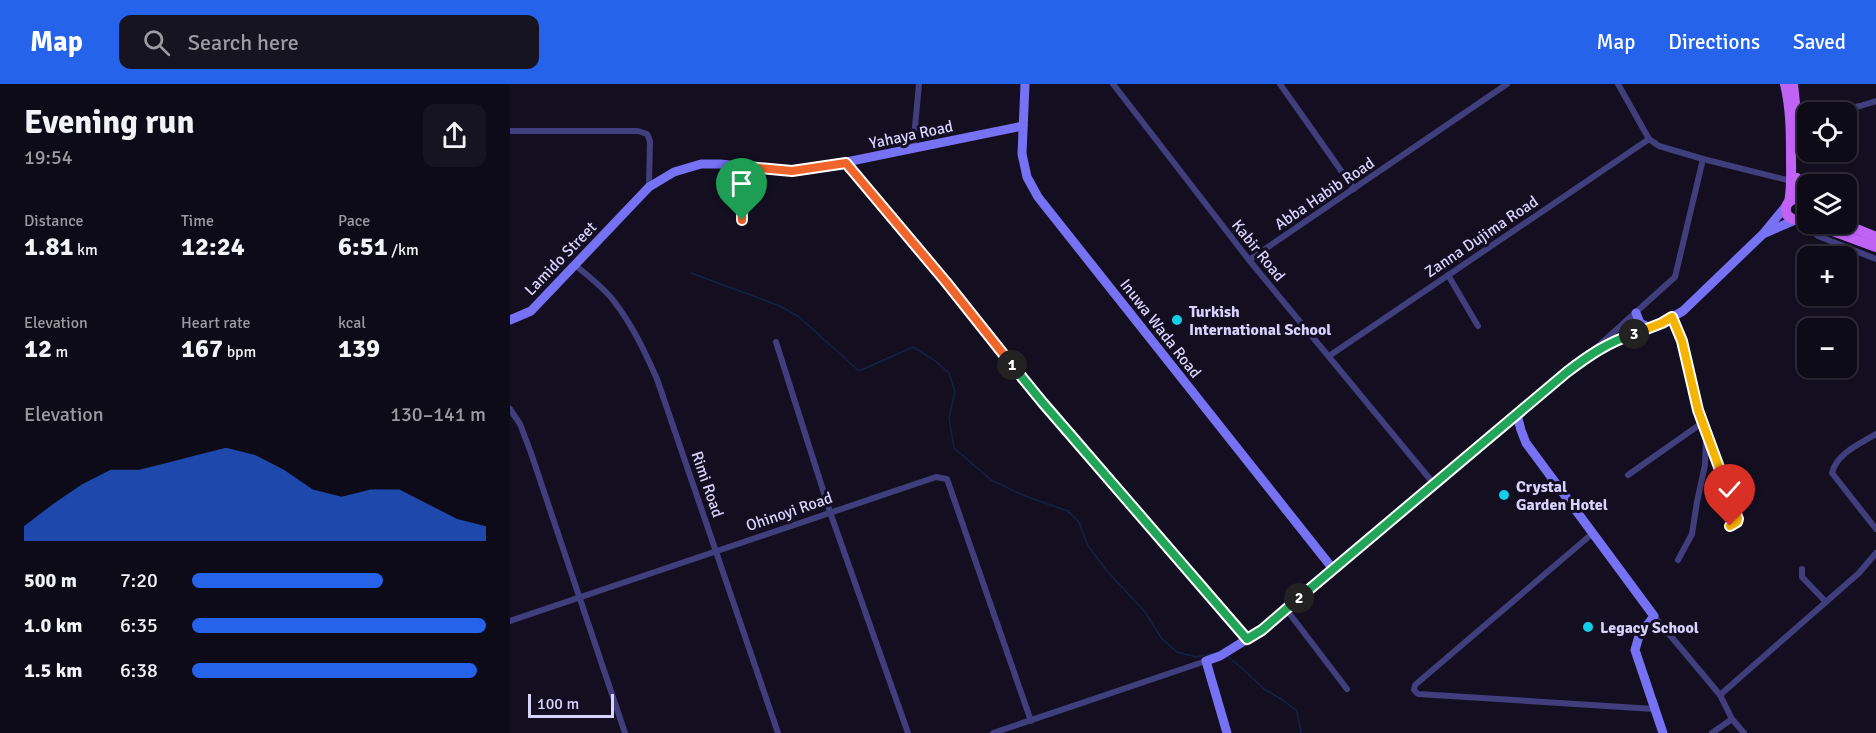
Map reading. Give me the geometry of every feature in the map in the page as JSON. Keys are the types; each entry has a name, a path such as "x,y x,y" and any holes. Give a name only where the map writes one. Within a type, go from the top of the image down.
{"main road":[{"path":"1785,84 1790,121 1791,181 1787,215 1797,219"},
{"path":"1793,84 1799,102"},
{"path":"1787,204 1797,200"},
{"path":"1857,229 1876,237"},
{"path":"1839,234 1876,247"}],"street":[{"path":"913,148 919,84"},
{"name":"Inuwa Wada Road","path":"1025,84 1022,154 1027,177 1038,196 1333,569"},
{"name":"Kabir Road","path":"1113,84 1249,260 1434,484"},
{"path":"1280,84 1354,189"},
{"name":"Abba Habib Road","path":"1249,260 1507,84"},
{"path":"1618,84 1649,139 1659,146 1791,181"},
{"path":"1857,105 1876,101"},
{"path":"1134,114 1249,260"},
{"name":"Yahaya Road","path":"636,200 648,187 674,172 701,164 792,171 846,163 1023,126"},
{"path":"510,131 639,131 647,134 650,141 648,187"},
{"name":"Zanna Dujima Road","path":"1329,356 1649,139"},
{"path":"993,733 1206,662 1262,630 1517,415 1675,277 1703,159"},
{"path":"846,163 1043,403 1247,639"},
{"path":"736,166 742,183 742,220"},
{"name":"Lamido Street","path":"510,320 531,311 636,200"},
{"path":"1567,372 1592,353 1609,344 1650,328 1683,311 1763,234 1787,204"},
{"path":"1763,234 1797,224"},
{"path":"1816,234 1876,260"},
{"name":"Rimi Road","path":"575,265 612,298 645,352 657,379 778,733"},
{"path":"1448,275 1478,326"},
{"path":"1636,313 1640,322 1650,328"},
{"path":"1672,317 1682,341 1702,423 1738,519 1730,526"},
{"path":"776,342 830,512 908,733"},
{"path":"510,409 520,424 625,733"},
{"path":"1517,415 1526,443 1654,616 1720,695 1732,719 1744,733"},
{"path":"1628,475 1702,423"},
{"path":"1876,434 1841,456 1834,464 1832,472 1876,529"},
{"path":"1678,560 1692,534 1696,502 1705,465 1707,436"},
{"name":"Ohinoyi Road","path":"510,621 830,512 942,477 947,479 1031,721"},
{"path":"1593,533 1414,685 1414,690 1418,694 1654,709"},
{"path":"1720,695 1859,573 1876,553"},
{"path":"1802,569 1802,577 1826,602"},
{"path":"1286,609 1347,689"},
{"path":"1654,616 1639,636 1635,650 1663,733"},
{"path":"1206,662 1227,733"},
{"path":"1712,733 1732,719"}],"waterway":[{"path":"691,273 780,306 799,317 859,371 913,347 934,360 949,373 955,392 949,418 954,448 991,480 1025,496 1068,511 1079,522 1088,546 1107,571 1145,612 1162,639 1177,652 1196,657 1220,652"},
{"path":"1226,655 1264,689 1297,711 1301,733"}],"place":[{"name":"Turkish International School","path":"1177,320"},
{"name":"Crystal Garden Hotel","path":"1504,495"},
{"name":"Legacy School","path":"1588,627"}],"route":[{"path":"742,220 742,183 736,166 792,171 846,163 1043,403 1247,639 1262,630 1592,353 1672,317 1682,341 1698,410 1738,519 1730,526"}]}
